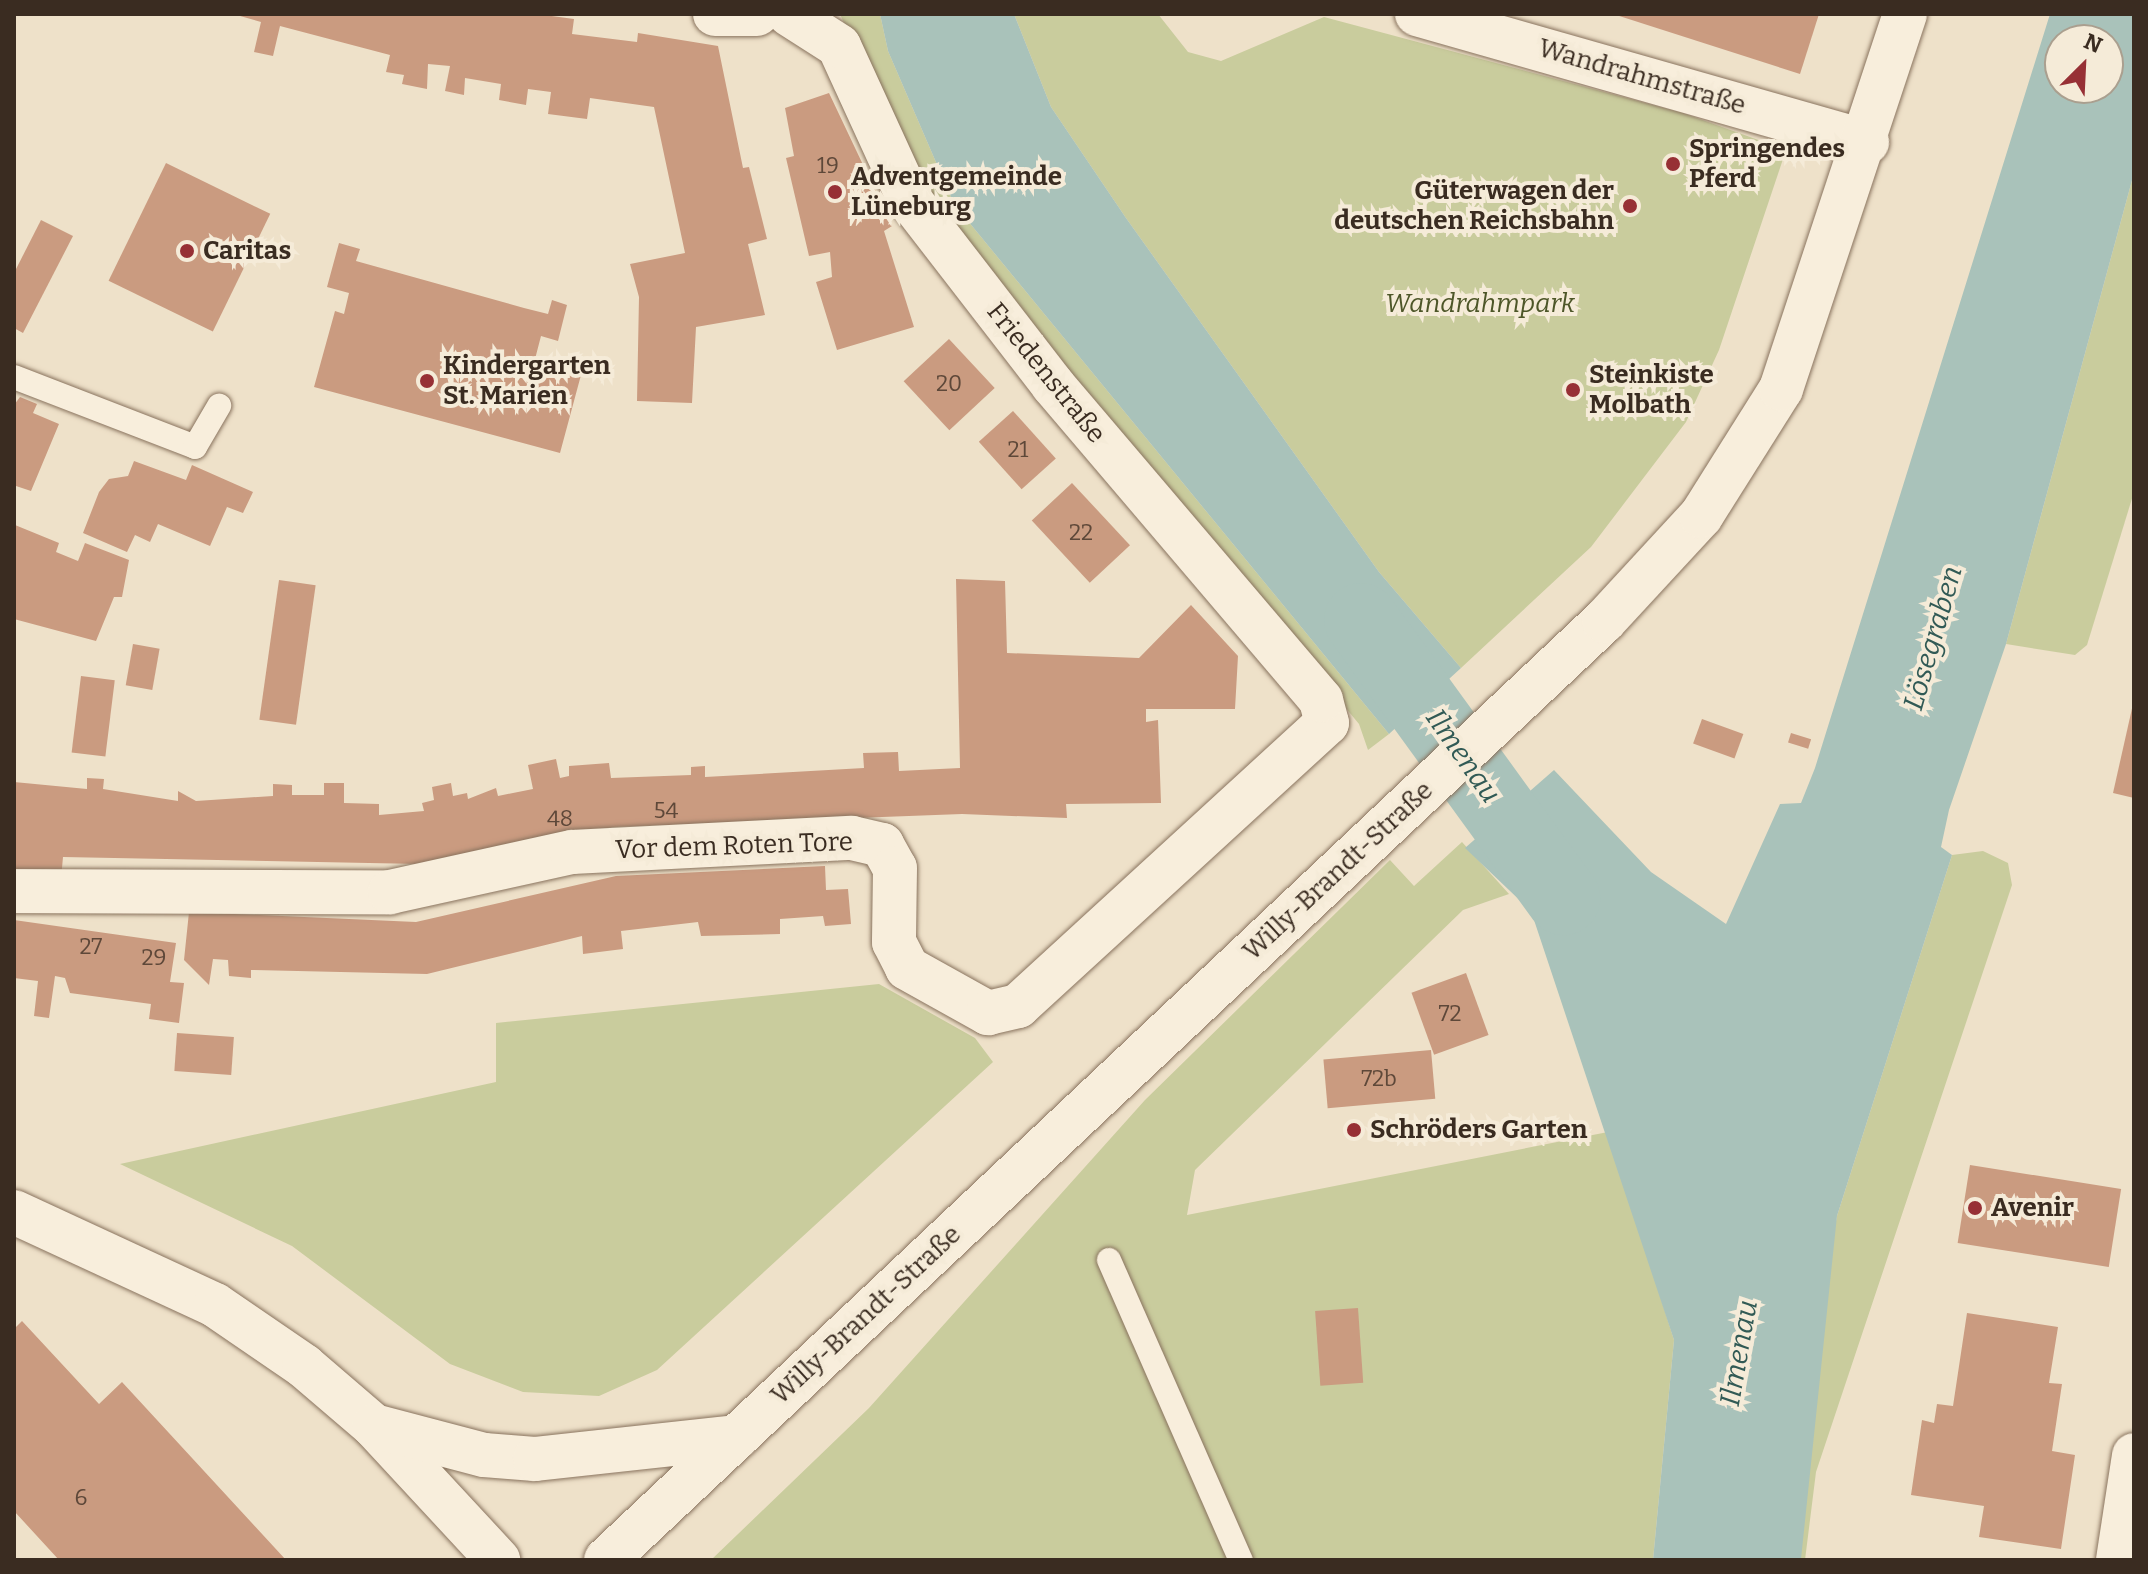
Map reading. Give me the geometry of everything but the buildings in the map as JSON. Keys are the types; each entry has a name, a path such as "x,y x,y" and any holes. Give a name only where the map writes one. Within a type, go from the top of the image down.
{"street":[{"path":"715,14 757,14"},
{"name":"Friedenstraße","path":"789,14 839,46 909,199 1053,385 1321,700 1327,723"},
{"name":"Wandrahmstraße","path":"1417,14 1867,142"},
{"name":"Willy-Brandt-Straße","path":"606,1560 1548,674 1652,572 1742,461 1781,389 1867,142 1905,14"},
{"name":"Vor dem Roten Tore","path":"14,891 390,892 572,852 852,838 882,845 895,868 894,942 907,968 988,1013 1018,1006 1327,723"},
{"path":"14,1212 215,1305 374,1426 498,1560"},
{"path":"374,1426 484,1455 535,1459 737,1437"},
{"path":"2118,1560 2134,1455"}],"lane":[{"path":"14,377 195,447 219,406"},
{"path":"1109,1260 1241,1560"}],"green space":[{"path":"840,14 880,14 888,51 954,204 1389,734 1368,750 1359,724 922,197"},
{"name":"Wandrahmpark","path":"1014,14 1158,14 1188,52 1221,61 1324,17 1683,113 1786,150 1719,350 1686,422 1591,547 1461,668 1379,572 1126,218 1051,107"},
{"path":"2134,173 2134,492 2087,645 2075,655 2006,644"},
{"path":"1462,842 1509,894 1463,910 1195,1170 1187,1215 1608,1132 1674,1340 1653,1560 711,1560 869,1408 1145,1100 1390,860 1414,886"},
{"path":"1983,851 2008,863 2012,885 1816,1472 1805,1560 1770,1560 1837,1216 1952,855"},
{"path":"879,984 975,1038 993,1062 657,1370 599,1396 523,1392 450,1364 292,1246 120,1164 496,1082 496,1023"}],"water":[{"path":"880,14 1014,14 1051,107 1126,218 1379,572 1461,668 1389,734 954,204 888,51"},
{"name":"Lösegraben","path":"2050,14 2134,14 2134,173 2006,644 1949,810 1941,847 1952,855 1837,1216 1801,1559 1653,1560 1674,1340 1531,911 1465,848 1554,770 1651,872 1726,924 1780,804 1801,803 1815,768 2044,33 2044,104 2124,104 2124,24 2047,24"}],"waterway":[{"name":"Ilmenau","path":"1361,620 1563,898"}],"place":[{"name":"Springendes Pferd","path":"1673,164"},
{"name":"Adventgemeinde Lüneburg","path":"835,192"},
{"name":"Güterwagen der deutschen Reichsbahn","path":"1630,206"},
{"name":"Caritas","path":"187,251"},
{"name":"Kindergarten St. Marien","path":"427,381"},
{"name":"Steinkiste Molbath","path":"1573,390"},
{"name":"Schröders Garten","path":"1354,1130"},
{"name":"Avenir","path":"1975,1208"}]}
